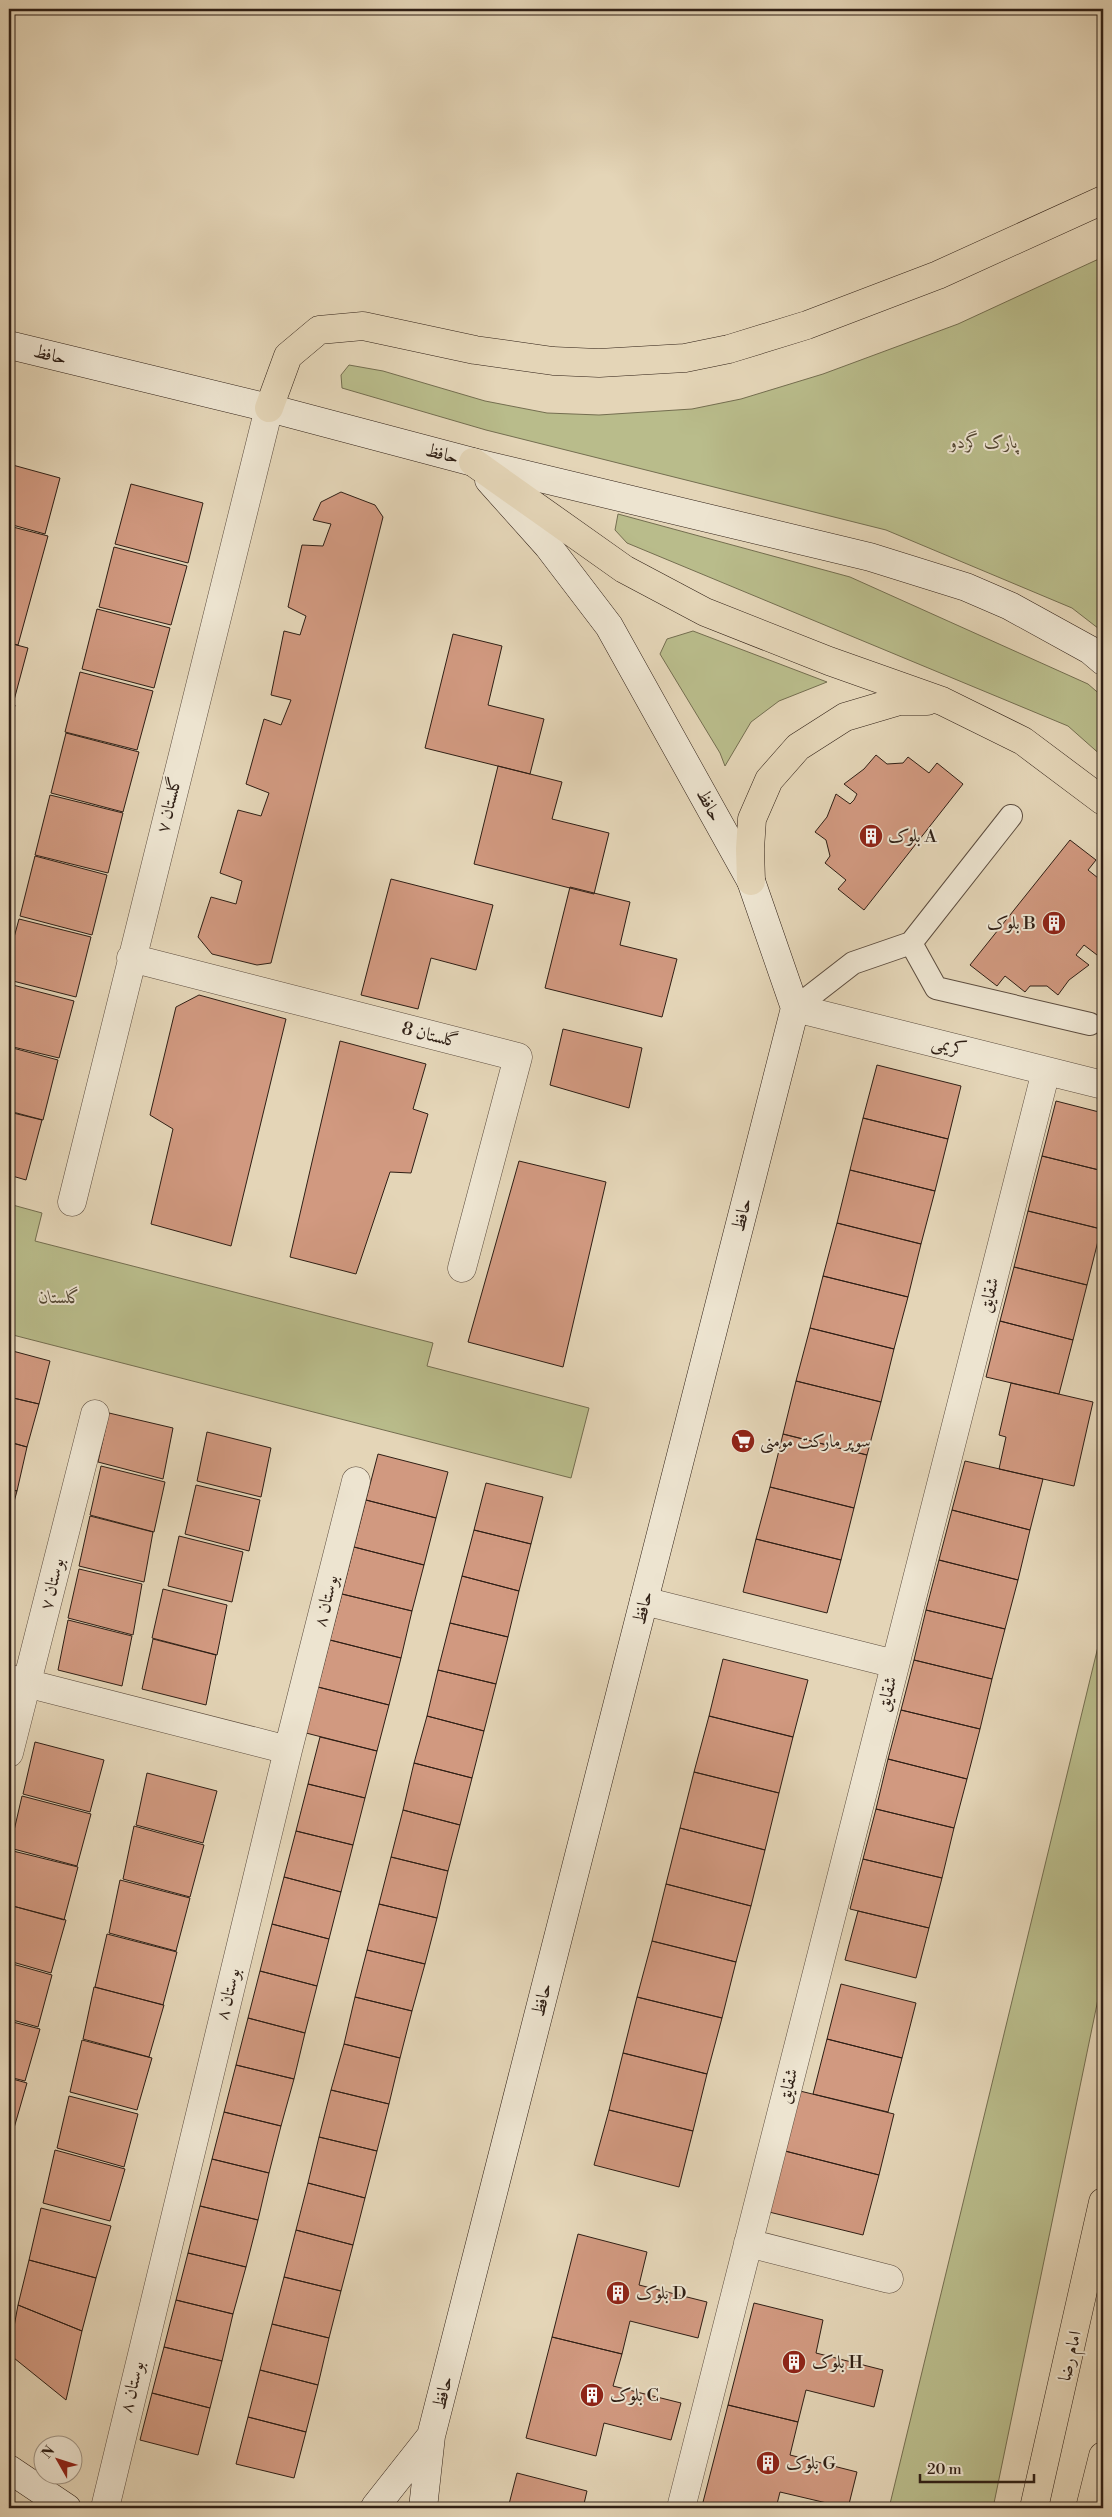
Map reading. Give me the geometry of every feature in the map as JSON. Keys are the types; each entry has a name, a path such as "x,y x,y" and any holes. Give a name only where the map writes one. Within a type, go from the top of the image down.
{"highway":[{"path":"269,408 288,356 319,330 363,326 475,350 553,361 599,363 685,358 728,349 816,322 938,275 1103,200"},
{"path":"473,462 624,569 705,612 829,661 942,701 1023,741 1103,801"},
{"path":"751,880 750,849 752,819 769,780 798,746 845,717 899,701 942,701"},
{"name":"امام رضا","path":"1034,2508 1103,2202"},
{"path":"1090,2508 1103,2456"}],"street":[{"name":"حافظ","path":"9,345 269,408 473,462 548,546 609,626 751,880 795,1008 432,2436 423,2508"},
{"name":"گلستان ۷","path":"72,1202 269,408"},
{"path":"473,462 870,557 966,587 1010,606 1090,650 1103,661"},
{"name":"گلستان 8","path":"132,958 518,1058 462,1268"},
{"name":"کریمی","path":"795,1008 1103,1085"},
{"name":"شقایق","path":"681,2508 1046,1071"},
{"name":"بوستان ۷","path":"9,1753 18,1681 95,1414"},
{"name":"بوستان ۸","path":"104,2508 288,1750 356,1481"},
{"name":"شقایق","path":"644,1601 895,1664"},
{"path":"18,1681 288,1750"},
{"path":"748,2243 889,2279"},
{"path":"383,2508 432,2436"},
{"path":"9,2469 67,2508"}],"lane":[{"path":"795,1008 853,963 911,944 1011,816"},
{"path":"911,944 936,988 1090,1024"}],"green space":[{"name":"پارک گردو","path":"1103,257 1103,632 1072,608 886,530 486,430 342,388 341,375 349,365 383,371 485,401 547,413 599,415 692,409 741,399 823,374 958,324"},
{"path":"618,514 850,577 1088,684 1103,697 1103,757 1068,726 627,543 615,530"},
{"path":"693,631 827,682 779,701 751,722 725,766 720,753 660,654 667,639"},
{"name":"گلستان","path":"9,1204 42,1213 35,1241 433,1343 427,1366 589,1408 571,1478 9,1334"},
{"path":"1103,1626 1103,1975 993,2508 889,2508"}],"building":[{"path":"9,464 60,478 45,534 9,524"},
{"path":"131,484 203,503 188,563 115,544"},
{"path":"341,492 375,505 383,517 271,963 257,965 212,954 198,937 211,897 236,904 242,881 220,873 238,810 261,816 269,793 246,784 264,719 281,725 291,700 271,695 284,631 300,635 306,616 288,607 302,545 323,546 331,524 313,520 321,502"},
{"path":"9,526 48,536 18,645 9,643"},
{"path":"114,547 187,566 171,625 99,607"},
{"path":"97,609 170,628 154,688 82,669"},
{"path":"453,634 502,646 488,705 544,719 530,774 425,748"},
{"path":"9,643 28,648 13,704 9,703"},
{"path":"80,672 153,691 137,750 65,732"},
{"path":"9,704 15,705 9,732"},
{"path":"66,733 139,752 123,812 51,793"},
{"name":"بلوک A","path":"876,755 887,764 903,763 908,757 929,773 937,763 963,784 864,910 838,889 846,880 825,863 830,856 826,840 815,832 827,817 836,794 850,804 854,800 857,794 844,784 864,769"},
{"path":"498,766 562,782 552,819 609,833 594,894 474,864"},
{"path":"50,795 123,813 108,873 35,855"},
{"name":"بلوک B","path":"1070,840 1096,860 1088,870 1103,882 1103,943 1099,953 1097,955 1084,945 1076,955 1089,965 1069,980 1058,995 1047,986 1030,986 1025,992 1005,976 997,986 970,965"},
{"path":"35,856 107,875 92,935 20,916"},
{"path":"391,879 493,905 476,970 431,958 418,1009 361,995"},
{"path":"570,887 630,902 620,945 677,959 662,1017 545,988"},
{"path":"19,919 91,937 76,997 9,980 9,956"},
{"path":"9,984 74,1001 59,1058 9,1046"},
{"path":"199,995 286,1019 231,1246 151,1224 173,1129 150,1115 176,1007"},
{"path":"563,1029 642,1048 629,1108 550,1085"},
{"path":"340,1041 426,1064 413,1109 428,1114 411,1173 390,1172 356,1274 290,1257"},
{"path":"9,1047 58,1060 43,1120 9,1111"},
{"path":"877,1065 961,1086 948,1139 863,1118"},
{"path":"1056,1101 1103,1113 1103,1171 1042,1156"},
{"path":"9,1112 42,1120 26,1180 9,1175"},
{"path":"863,1118 948,1139 935,1191 850,1170"},
{"path":"1042,1156 1103,1171 1103,1219 1101,1229 1028,1211"},
{"path":"519,1161 606,1182 563,1367 468,1342"},
{"path":"850,1170 935,1191 921,1244 837,1223"},
{"path":"1028,1211 1101,1229 1087,1285 1014,1267"},
{"path":"837,1223 921,1244 908,1297 823,1276"},
{"path":"1014,1267 1087,1285 1073,1340 1000,1321"},
{"path":"823,1276 908,1297 894,1349 810,1328"},
{"path":"1000,1321 1073,1340 1059,1394 986,1377"},
{"path":"810,1328 894,1349 881,1402 796,1381"},
{"path":"9,1350 50,1361 39,1404 9,1397"},
{"path":"796,1381 881,1402 867,1455 783,1434"},
{"path":"1011,1383 1093,1402 1074,1486 999,1469 1006,1437 999,1435"},
{"path":"9,1397 39,1404 27,1447 9,1442"},
{"path":"109,1413 173,1428 163,1479 98,1462"},
{"path":"207,1432 271,1448 261,1497 197,1481"},
{"path":"783,1434 867,1455 854,1508 770,1487"},
{"path":"9,1442 27,1447 17,1491 9,1489"},
{"path":"378,1454 448,1472 436,1518 366,1500"},
{"path":"965,1461 1043,1479 1030,1530 952,1510"},
{"path":"101,1466 165,1482 154,1532 90,1515"},
{"path":"486,1483 543,1497 531,1544 474,1530"},
{"path":"196,1485 260,1500 249,1551 185,1534"},
{"path":"770,1487 854,1508 841,1560 756,1539"},
{"path":"9,1489 17,1491 9,1520"},
{"path":"366,1500 436,1518 424,1565 354,1547"},
{"path":"952,1510 1030,1530 1018,1580 939,1560"},
{"path":"90,1516 153,1532 144,1582 79,1566"},
{"path":"474,1530 531,1544 519,1591 462,1576"},
{"path":"179,1536 243,1552 232,1602 168,1586"},
{"path":"756,1539 841,1560 827,1613 743,1592"},
{"path":"354,1547 424,1565 412,1611 342,1594"},
{"path":"939,1560 1018,1580 1005,1629 926,1610"},
{"path":"79,1569 142,1584 133,1635 68,1618"},
{"path":"462,1576 519,1591 508,1637 450,1623"},
{"path":"163,1589 227,1605 217,1655 152,1638"},
{"path":"342,1594 412,1611 401,1658 330,1640"},
{"path":"926,1610 1005,1629 992,1679 914,1660"},
{"path":"68,1620 132,1636 122,1686 58,1670"},
{"path":"450,1623 508,1637 496,1684 438,1670"},
{"path":"153,1639 216,1655 206,1705 142,1689"},
{"path":"330,1640 401,1658 389,1705 318,1687"},
{"path":"723,1659 808,1680 793,1737 709,1716"},
{"path":"914,1660 992,1679 980,1729 901,1710"},
{"path":"438,1670 496,1684 484,1731 427,1716"},
{"path":"318,1687 389,1705 377,1751 306,1733"},
{"path":"901,1710 980,1729 967,1779 888,1759"},
{"path":"427,1716 484,1731 472,1778 414,1763"},
{"path":"709,1716 793,1737 779,1793 694,1772"},
{"path":"320,1737 377,1751 365,1798 308,1784"},
{"path":"35,1742 104,1760 90,1812 23,1794"},
{"path":"888,1759 967,1779 954,1828 876,1809"},
{"path":"414,1763 472,1778 460,1825 403,1810"},
{"path":"694,1772 779,1793 765,1850 680,1828"},
{"path":"147,1773 217,1791 203,1843 136,1825"},
{"path":"308,1784 365,1798 353,1845 296,1831"},
{"path":"22,1796 91,1814 77,1866 10,1848"},
{"path":"876,1809 954,1828 942,1878 863,1859"},
{"path":"403,1810 460,1825 448,1871 391,1857"},
{"path":"134,1826 204,1845 190,1897 123,1879"},
{"path":"680,1828 765,1850 751,1906 666,1884"},
{"path":"296,1831 353,1845 341,1892 284,1877"},
{"path":"9,1850 78,1867 64,1920 9,1905"},
{"path":"391,1857 448,1871 437,1918 379,1904"},
{"path":"863,1859 942,1878 929,1928 850,1909"},
{"path":"284,1877 341,1892 329,1939 272,1924"},
{"path":"120,1880 190,1898 176,1951 109,1933"},
{"path":"666,1884 751,1906 736,1962 652,1941"},
{"path":"379,1904 437,1918 425,1964 367,1950"},
{"path":"9,1905 66,1920 51,1973 9,1961"},
{"path":"858,1911 929,1928 916,1978 845,1960"},
{"path":"272,1924 329,1939 317,1986 260,1971"},
{"path":"107,1934 177,1952 163,2005 95,1987"},
{"path":"652,1941 736,1962 722,2018 637,1997"},
{"path":"367,1950 425,1964 412,2011 355,1997"},
{"path":"9,1963 52,1975 38,2027 9,2019"},
{"path":"260,1971 317,1986 305,2033 248,2018"},
{"path":"841,1984 916,2003 902,2058 827,2039"},
{"path":"94,1987 164,2005 149,2057 83,2039"},
{"path":"355,1997 412,2011 400,2058 344,2044"},
{"path":"637,1997 722,2018 707,2074 623,2053"},
{"path":"248,2018 305,2033 294,2079 236,2065"},
{"path":"9,2021 40,2029 25,2081 9,2077"},
{"path":"827,2039 902,2058 888,2112 813,2094"},
{"path":"82,2040 152,2058 137,2110 70,2092"},
{"path":"344,2044 400,2058 389,2104 331,2090"},
{"path":"623,2053 707,2074 693,2131 609,2110"},
{"path":"236,2065 294,2079 281,2126 224,2112"},
{"path":"9,2078 27,2083 12,2135 9,2134"},
{"path":"331,2090 389,2104 377,2151 319,2137"},
{"path":"800,2091 894,2114 879,2175 785,2151"},
{"path":"69,2096 138,2114 124,2167 57,2148"},
{"path":"609,2110 693,2131 679,2187 594,2165"},
{"path":"224,2112 281,2126 269,2173 212,2159"},
{"path":"9,2137 14,2139 9,2157"},
{"path":"319,2137 377,2151 365,2198 308,2183"},
{"path":"55,2150 125,2169 110,2221 43,2203"},
{"path":"785,2151 879,2175 863,2235 769,2212"},
{"path":"212,2159 269,2173 258,2220 200,2206"},
{"path":"308,2183 365,2198 353,2245 296,2230"},
{"path":"200,2206 258,2220 246,2267 188,2253"},
{"path":"41,2208 111,2226 96,2278 29,2260"},
{"path":"296,2230 353,2245 341,2291 284,2277"},
{"name":"بلوک D","path":"578,2234 647,2252 639,2285 707,2302 698,2338 630,2321 622,2354 552,2337"},
{"path":"188,2253 246,2267 233,2314 176,2300"},
{"path":"29,2260 96,2278 82,2331 18,2305"},
{"path":"284,2277 341,2291 329,2338 272,2324"},
{"path":"176,2300 233,2314 222,2361 164,2347"},
{"name":"بلوک H","path":"754,2303 823,2320 816,2353 883,2370 874,2407 806,2390 798,2422 728,2405"},
{"path":"18,2305 82,2331 66,2400 9,2354"},
{"path":"272,2324 329,2338 318,2385 260,2370"},
{"name":"بلوک C","path":"552,2337 622,2354 613,2386 681,2403 671,2440 604,2423 596,2456 526,2438"},
{"path":"164,2347 222,2361 210,2408 152,2393"},
{"path":"260,2370 318,2385 306,2432 248,2417"},
{"path":"152,2393 210,2408 198,2455 140,2440"},
{"name":"بلوک G","path":"728,2405 798,2422 790,2455 857,2472 848,2508 780,2492 776,2508 702,2506"},
{"path":"248,2417 306,2432 294,2478 236,2464"},
{"path":"517,2473 587,2491 583,2508 508,2508"}],"place":[{"name":"بلوک A","path":"871,836"},
{"name":"بلوک B","path":"1054,923"},
{"name":"سوپر مارکت مومنی","path":"743,1441"},
{"name":"بلوک D","path":"618,2293"},
{"name":"بلوک H","path":"794,2362"},
{"name":"بلوک C","path":"592,2395"},
{"name":"بلوک G","path":"768,2463"}]}
